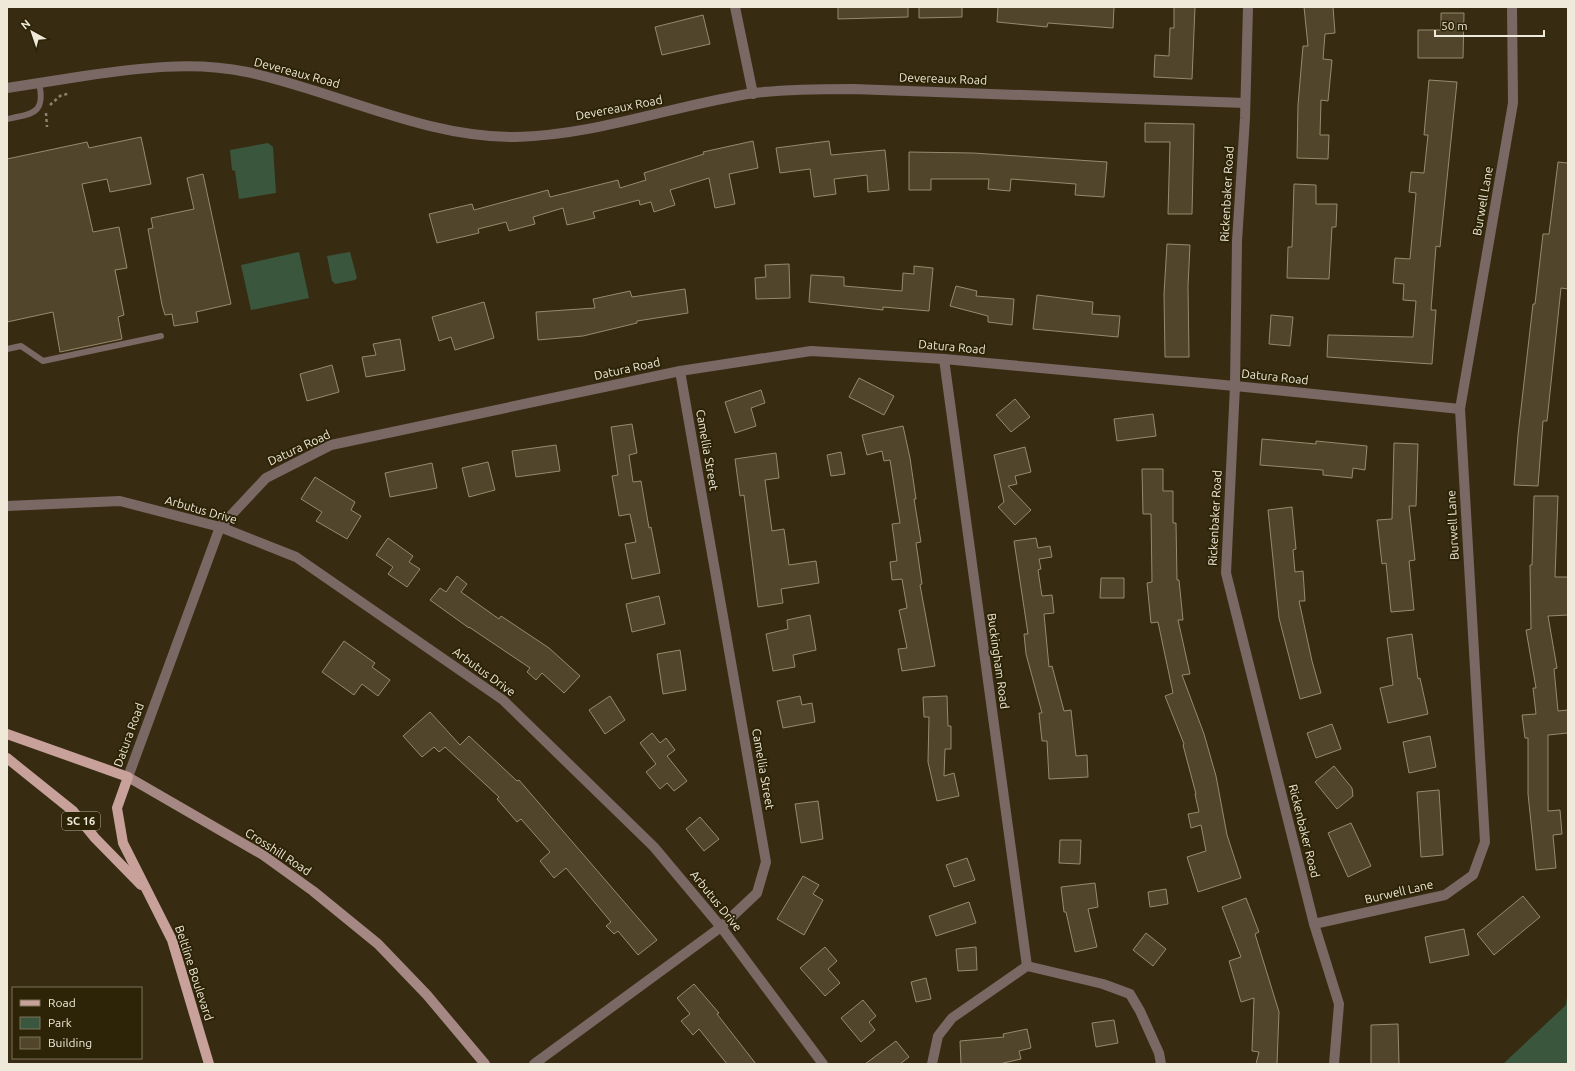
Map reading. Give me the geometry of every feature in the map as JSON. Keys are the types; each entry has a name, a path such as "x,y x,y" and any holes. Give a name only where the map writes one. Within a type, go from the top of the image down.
{"main road":[{"name":"Crosshill Road","path":"7,734 128,777 263,855 313,891 378,944 427,995 485,1064"},
{"name":"SC 16","path":"7,758 73,811 95,838 148,892"},
{"name":"Datura Road","path":"128,777 117,808 124,843 148,892"},
{"name":"Beltline Boulevard","path":"148,892 172,940 210,1064"}],"street":[{"path":"735,7 753,94"},
{"name":"Rickenbaker Road","path":"1248,7 1245,103 1237,241 1235,386 1226,573 1314,924 1339,1004 1334,1064"},
{"name":"Burwell Lane","path":"1314,924 1445,895 1472,875 1485,842 1460,409 1513,103 1512,7"},
{"name":"Devereaux Road","path":"7,88 131,69 171,66 209,67 246,72 306,87 449,130 485,135 516,137 585,128 753,94 803,90 854,89 1245,103"},
{"name":"Datura Road","path":"128,777 220,528 266,478 331,445 680,371 811,351 944,359 1460,409"},
{"name":"Buckingham Road","path":"944,359 1027,966"},
{"name":"Camellia Street","path":"534,1064 721,927 757,893 766,862 680,371"},
{"name":"Arbutus Drive","path":"7,506 120,501 220,528 296,557 503,700 654,847 721,927 823,1064"},
{"path":"932,1064 938,1036 952,1018 1027,966 1103,984 1130,994 1140,1011 1159,1053 1161,1064"}],"lane":[{"path":"7,119 29,115 36,109 41,103 42,97 39,83"},
{"path":"7,349 21,346 43,361 161,336"}],"path":[{"path":"47,127 46,113 51,104 60,96 70,93"}],"green space":[{"path":"268,143 273,147 276,193 239,199 235,171 232,170 230,150"},
{"path":"299,252 309,298 251,310 241,265"},
{"path":"350,252 357,278 355,280 335,284 332,281 327,256"},
{"path":"1568,988 1568,1064 1503,1064 1566,1005"}],"building":[{"path":"838,7 908,7 908,17 838,19"},
{"path":"919,7 962,7 962,17 919,18"},
{"path":"998,7 1114,7 1113,28 1048,23 1047,27 997,22"},
{"path":"1174,7 1195,7 1192,79 1154,77 1155,55 1169,56 1170,28 1174,28"},
{"path":"1304,7 1333,7 1335,33 1325,34 1323,59 1332,60 1328,101 1321,100 1320,135 1329,135 1328,159 1297,158 1298,105 1303,46 1308,46"},
{"path":"1441,13 1464,13 1463,58 1418,58 1418,30 1441,30"},
{"path":"703,15 710,44 662,55 655,27"},
{"path":"1429,80 1457,82 1440,247 1436,246 1431,310 1436,310 1432,364 1327,357 1328,335 1413,337 1416,301 1403,300 1404,284 1393,283 1395,258 1410,259 1416,193 1409,192 1411,172 1424,173 1428,135 1424,135"},
{"path":"1145,123 1194,124 1192,214 1168,214 1170,142 1145,142"},
{"path":"141,137 151,184 110,192 107,179 82,184 93,232 119,227 127,268 115,270 124,315 118,317 122,339 60,352 53,312 7,322 7,159 87,142 89,148"},
{"path":"753,141 758,168 729,174 735,204 715,208 709,178 670,190 675,205 654,212 651,202 640,205 639,200 593,212 595,218 567,225 563,208 533,217 535,224 509,231 506,222 478,229 479,233 437,243 429,214 472,204 474,210 548,190 550,197 618,180 620,188 646,180 644,173 704,154 703,152"},
{"path":"829,141 831,155 885,150 889,190 868,192 867,175 834,179 836,194 814,197 810,169 780,173 776,148"},
{"path":"909,152 973,153 1107,162 1104,197 1075,195 1076,184 1011,179 1010,191 988,189 989,179 931,179 931,190 909,190"},
{"path":"1558,162 1568,163 1568,289 1561,288 1547,421 1543,421 1538,486 1514,485 1518,435 1533,304 1535,304 1543,234 1549,234"},
{"path":"203,174 231,304 196,312 198,322 174,326 172,314 165,315 162,305 148,229 153,228 151,218 194,209 187,178"},
{"path":"1294,184 1316,185 1316,204 1337,204 1336,227 1332,227 1329,279 1287,278 1288,247 1292,247"},
{"path":"1167,244 1190,245 1188,286 1189,357 1165,357 1164,294"},
{"path":"789,264 790,298 756,299 755,278 766,277 765,265"},
{"path":"914,266 933,268 929,311 883,307 883,310 809,302 811,275 844,277 844,286 902,291 903,273 914,274"},
{"path":"956,286 977,291 976,296 1014,299 1012,325 988,322 988,316 950,306"},
{"path":"685,289 688,313 637,321 637,323 583,336 538,340 536,312 595,308 593,299 630,291 632,297"},
{"path":"1037,295 1093,302 1092,314 1120,316 1118,337 1033,329"},
{"path":"484,302 494,338 455,350 451,337 439,341 432,317"},
{"path":"1271,315 1293,317 1290,346 1269,344"},
{"path":"400,339 405,370 366,377 362,357 376,355 373,344"},
{"path":"332,365 339,392 307,401 300,374"},
{"path":"859,378 894,396 884,415 849,397"},
{"path":"761,390 765,403 751,408 756,426 735,433 725,402"},
{"path":"1015,399 1030,417 1011,432 996,415"},
{"path":"1153,414 1156,436 1117,441 1114,419"},
{"path":"632,424 637,453 629,455 633,482 641,481 649,528 651,527 660,573 632,579 625,544 636,542 630,514 619,516 612,476 618,475 611,427"},
{"path":"903,426 910,458 916,499 914,499 921,542 916,543 922,584 920,585 935,666 902,671 898,649 907,648 899,610 907,608 902,579 892,580 890,562 897,561 892,524 900,523 890,460 884,461 882,451 867,455 862,435"},
{"path":"1262,439 1316,444 1316,441 1367,446 1365,470 1353,468 1352,478 1323,475 1323,470 1260,465"},
{"path":"1394,443 1418,444 1416,506 1409,506 1415,560 1409,561 1414,610 1391,612 1386,563 1382,564 1377,520 1392,519"},
{"path":"556,445 560,471 516,477 512,451"},
{"path":"1025,447 1031,472 1015,476 1017,484 1008,486 1031,510 1015,525 998,507 1004,502 994,455"},
{"path":"841,452 845,474 831,476 827,455"},
{"path":"776,453 779,478 765,480 772,531 784,529 789,565 816,561 819,583 781,589 783,603 758,607 744,495 740,496 735,459"},
{"path":"488,462 495,490 469,497 462,468"},
{"path":"432,463 437,488 390,497 385,473"},
{"path":"1142,469 1163,469 1163,491 1173,491 1173,523 1176,523 1177,580 1179,580 1183,620 1178,620 1190,674 1182,675 1204,734 1216,776 1227,835 1241,878 1198,892 1187,857 1206,851 1201,825 1191,828 1188,814 1199,812 1196,794 1183,745 1184,744 1165,696 1173,693 1158,622 1151,623 1147,583 1152,582 1151,514 1143,514"},
{"path":"315,477 355,502 351,510 361,516 347,539 316,521 322,512 301,499"},
{"path":"1534,496 1558,496 1555,577 1568,577 1568,615 1548,616 1557,668 1554,669 1558,711 1568,710 1568,733 1548,735 1548,811 1560,810 1562,834 1553,835 1556,868 1536,870 1528,794 1528,738 1525,738 1522,715 1536,714 1533,688 1536,688 1526,630 1531,629 1530,565 1532,565"},
{"path":"1292,507 1296,549 1293,550 1295,572 1303,571 1305,601 1299,601 1312,661 1321,693 1300,699 1279,618 1268,510"},
{"path":"388,538 413,556 409,562 420,569 407,587 388,574 393,567 376,555"},
{"path":"1036,538 1038,548 1050,546 1052,557 1039,559 1041,569 1038,570 1042,596 1052,595 1054,613 1044,614 1049,667 1052,666 1064,711 1071,710 1076,756 1087,755 1088,777 1049,779 1047,741 1042,741 1039,713 1042,713 1026,654 1024,634 1028,634 1014,541"},
{"path":"457,576 467,584 461,592 499,619 501,616 549,648 580,676 564,693 542,673 536,680 527,672 530,668 469,628 430,600 440,588 446,592"},
{"path":"1101,578 1124,578 1124,598 1100,598"},
{"path":"659,596 665,624 632,632 626,604"},
{"path":"810,615 816,650 793,655 795,667 773,671 766,634 788,629 787,620"},
{"path":"1412,634 1418,679 1420,678 1428,714 1388,723 1380,688 1393,685 1387,638"},
{"path":"344,641 375,663 372,667 390,680 378,696 362,684 354,695 322,672"},
{"path":"680,650 686,690 663,694 657,654"},
{"path":"610,696 625,720 605,734 589,710"},
{"path":"800,696 802,705 812,703 815,722 783,728 777,701"},
{"path":"947,696 948,726 951,726 951,749 945,749 944,776 954,773 959,796 937,801 928,762 929,717 924,717 923,697"},
{"path":"430,712 460,745 469,736 517,781 519,780 657,940 638,955 618,931 614,934 606,926 611,922 566,868 554,878 540,861 550,852 521,819 517,822 497,799 499,797 445,747 439,752 434,747 422,757 403,736"},
{"path":"1332,724 1341,749 1316,758 1307,733"},
{"path":"652,733 660,743 666,738 675,750 667,756 687,781 674,791 667,783 660,789 646,772 656,764 640,743"},
{"path":"1430,736 1436,767 1409,773 1403,742"},
{"path":"1334,766 1352,788 1353,796 1337,809 1315,782"},
{"path":"1439,790 1443,855 1421,857 1417,792"},
{"path":"818,801 823,839 801,843 795,804"},
{"path":"700,817 719,839 704,851 686,829"},
{"path":"1351,823 1371,866 1348,877 1328,833"},
{"path":"1060,840 1081,840 1080,864 1059,863"},
{"path":"967,858 975,880 954,887 946,865"},
{"path":"803,876 819,885 813,894 823,900 804,935 777,919"},
{"path":"1095,883 1098,907 1088,909 1097,947 1075,952 1066,912 1064,912 1061,887"},
{"path":"1166,889 1168,904 1150,907 1148,892"},
{"path":"1523,896 1540,917 1494,955 1477,934"},
{"path":"1246,898 1259,932 1255,934 1279,1012 1277,1064 1256,1064 1259,1052 1252,1051 1254,998 1241,1002 1229,961 1241,957 1222,907"},
{"path":"969,902 976,923 936,936 929,916"},
{"path":"1464,929 1469,955 1430,963 1425,937"},
{"path":"1146,933 1166,949 1153,966 1133,950"},
{"path":"825,947 837,961 828,969 840,983 825,996 800,968"},
{"path":"976,947 977,970 958,971 956,949"},
{"path":"926,978 931,999 916,1002 911,982"},
{"path":"694,984 719,1013 717,1014 756,1064 727,1064 699,1029 693,1035 681,1021 690,1014 677,998"},
{"path":"863,1000 876,1016 869,1022 875,1030 861,1042 841,1018"},
{"path":"1114,1020 1118,1043 1096,1047 1092,1023"},
{"path":"1398,1024 1399,1064 1371,1064 1371,1025"},
{"path":"1027,1029 1031,1048 1019,1051 1021,1059 999,1064 961,1064 960,1041 1004,1037 1003,1034"},
{"path":"896,1041 909,1057 900,1064 865,1064"}]}
